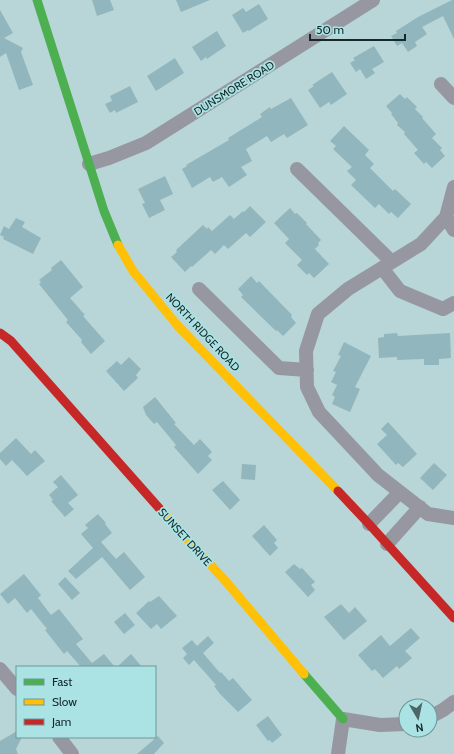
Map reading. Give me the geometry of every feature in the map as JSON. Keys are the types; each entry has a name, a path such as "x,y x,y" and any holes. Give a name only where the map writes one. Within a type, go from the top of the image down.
{"main road":[{"name":"NORTH RIDGE ROAD","path":"37,0 111,231 133,271 177,325 369,524 454,618"},
{"name":"SUNSET DRIVE","path":"0,333 11,341 228,584 343,719"}],"street":[{"name":"DUNSMORE ROAD","path":"89,164 109,158 146,143 373,0"},
{"path":"441,84 454,98"},
{"path":"297,169 387,265 400,291 444,309 454,303"},
{"path":"454,187 446,217 421,244 348,289 318,314 306,351 307,387 319,412 378,475 420,508 428,514 454,518"},
{"path":"446,217 454,230"},
{"path":"199,289 279,368 307,370"},
{"path":"369,524 400,492"},
{"path":"387,544 420,508"},
{"path":"0,669 16,688"},
{"path":"438,713 454,702"},
{"path":"338,754 343,719 380,725 398,724"},
{"path":"60,738 72,754"}],"building":[{"path":"92,0 110,0 114,10 97,16"},
{"path":"176,0 210,0 181,12"},
{"path":"454,0 454,39 443,16 422,27 427,34 415,42 417,46 408,52 402,43 397,46 391,36 397,33 396,31 418,17"},
{"path":"259,4 268,19 243,33 232,15 243,8 246,12"},
{"path":"0,10 13,33 4,38 23,48 21,52 33,85 19,90 6,53 0,57"},
{"path":"217,31 226,46 207,59 206,57 201,61 192,47"},
{"path":"374,46 384,62 372,69 375,73 366,79 360,69 356,72 350,63 355,60 353,58"},
{"path":"175,58 184,73 156,91 147,76"},
{"path":"332,72 347,94 331,105 329,102 320,108 308,90 314,86 312,85"},
{"path":"130,86 138,102 116,113 115,110 110,113 105,104 112,101 110,96"},
{"path":"400,94 405,99 407,97 417,107 415,109 436,134 432,138 442,148 440,150 445,156 432,168 426,162 424,164 414,153 418,150 404,134 405,132 397,125 398,123 386,106"},
{"path":"291,98 308,125 287,138 284,134 271,142 267,136 246,149 252,161 241,167 247,175 229,187 222,177 213,182 210,177 192,188 182,169 187,166 186,165 229,140 228,138 262,117 260,114 270,107 271,109"},
{"path":"344,126 369,150 365,155 374,164 370,168 393,191 395,189 411,204 398,218 391,212 389,214 379,204 375,208 351,185 356,180 347,171 352,167 333,149 336,146 330,141"},
{"path":"165,176 173,194 160,200 165,210 149,218 142,204 145,203 138,189"},
{"path":"250,206 266,222 250,237 246,233 228,249 224,245 215,254 211,250 185,272 171,257 177,252 176,250 203,225 212,231 230,215 234,219"},
{"path":"290,208 307,223 306,224 321,240 315,249 329,264 314,278 309,273 307,275 297,265 302,260 285,243 289,239 274,223"},
{"path":"16,218 25,222 22,227 41,238 33,254 3,239 4,237 0,235 4,226 9,229"},
{"path":"61,260 83,287 70,298 85,315 83,316 105,341 91,354 81,342 82,340 66,322 68,320 39,284 41,282 39,280 52,270 51,268"},
{"path":"251,276 257,283 259,281 292,315 291,317 296,323 283,336 241,297 243,295 238,289"},
{"path":"397,333 398,336 450,333 451,358 439,359 439,365 424,365 424,359 397,360 397,357 379,358 378,338 384,337 384,334"},
{"path":"344,342 371,356 355,387 360,389 350,412 332,404 335,397 332,395 337,385 331,382 336,372 333,371 341,356 338,355"},
{"path":"129,357 141,369 136,375 138,378 124,391 106,371 117,361 121,365"},
{"path":"155,397 176,423 174,424 194,445 200,439 212,452 208,456 212,460 198,474 174,447 176,445 157,422 154,424 146,415 143,407"},
{"path":"388,422 417,454 403,467 398,463 396,465 377,444 387,435 381,429"},
{"path":"16,438 31,454 35,450 45,461 27,476 12,460 6,466 0,459 0,453"},
{"path":"434,463 447,475 433,490 420,478"},
{"path":"242,464 256,465 255,480 241,479"},
{"path":"61,475 78,495 68,503 74,509 65,517 51,501 53,500 49,495 58,487 53,482"},
{"path":"223,481 240,500 230,510 212,490"},
{"path":"98,514 112,533 101,542 116,559 124,552 145,577 130,590 102,557 76,579 68,571 93,548 81,534 88,528 85,525"},
{"path":"264,525 277,540 274,543 278,548 270,556 252,536"},
{"path":"294,564 300,569 302,568 315,582 311,585 315,590 308,597 285,572"},
{"path":"24,574 41,595 38,598 51,615 59,609 83,639 76,644 92,663 104,654 114,666 80,666 67,651 64,654 31,609 27,613 15,598 8,604 0,594"},
{"path":"65,577 80,593 72,600 58,584"},
{"path":"159,596 177,616 161,629 157,624 151,629 136,613 149,601 150,602"},
{"path":"341,604 349,613 355,607 367,621 344,640 324,617"},
{"path":"125,613 135,625 124,634 114,622"},
{"path":"411,628 420,638 405,651 412,658 399,669 397,666 383,678 375,669 372,671 358,655 381,635 390,646"},
{"path":"208,636 214,643 203,653 229,681 233,678 252,700 238,712 220,694 214,686 216,685 194,660 189,665 183,658 187,654 182,648 192,640 197,646"},
{"path":"131,654 141,666 118,666"},
{"path":"268,716 282,735 272,743 270,740 268,741 256,725"},
{"path":"16,732 16,738 22,738 16,749 18,754 0,754 0,741"},
{"path":"158,736 164,743 154,754 137,754 156,738"}],"traffic: fast":[{"path":"37,0 104,211 118,245"},
{"path":"304,674 343,719"}],"traffic: slow":[{"path":"118,245 133,271 177,325 338,491"},
{"path":"159,508 228,584 304,674"}],"traffic: jam":[{"path":"0,333 11,341 159,508"},
{"path":"338,491 454,618"}]}
